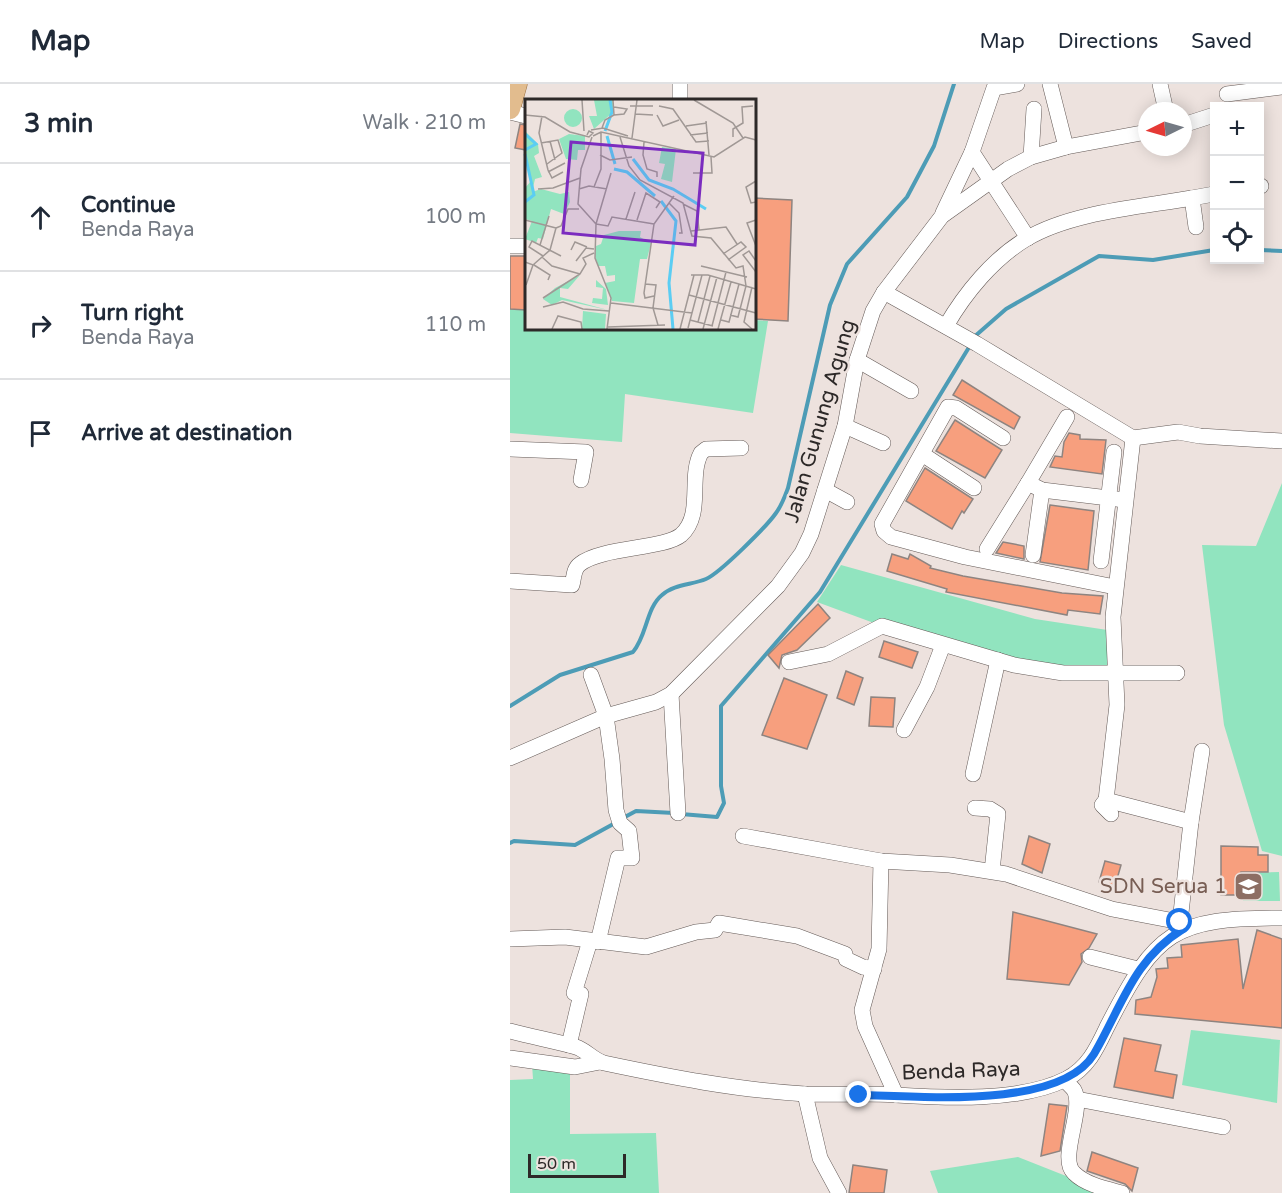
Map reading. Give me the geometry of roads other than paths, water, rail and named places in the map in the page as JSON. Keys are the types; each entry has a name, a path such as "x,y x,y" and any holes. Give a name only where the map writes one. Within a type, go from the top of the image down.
{"main road":[{"path":"510,110 517,84"}],"street":[{"path":"942,216 972,152 994,86 1017,84"},
{"path":"1050,84 1065,147"},
{"path":"1160,84 1164,102"},
{"path":"1233,102 1282,87"},
{"path":"1030,157 1035,109"},
{"path":"510,110 525,116"},
{"path":"1192,120 1210,111"},
{"name":"Jalan Gunung Agung","path":"510,758 606,716 656,702 671,694 778,586 802,553 825,490 845,426 857,360 873,311 884,292 942,216 992,179 1030,157 1065,147 1138,134"},
{"path":"972,152 992,179 1028,238"},
{"path":"946,326 961,302 984,275 1004,255 1028,238 1092,216 1210,195"},
{"path":"1192,198 1196,228"},
{"path":"884,292 946,326 1133,438 1178,432 1200,436 1282,441"},
{"path":"857,360 911,391"},
{"path":"1003,438 957,408 948,407 882,524 884,531 891,537 965,557 1116,588"},
{"path":"987,549 1035,487 1067,417"},
{"path":"845,426 882,443"},
{"path":"1133,438 1113,617 1118,674 1108,807 1191,822"},
{"path":"510,448 586,452 581,480"},
{"path":"510,581 572,585 576,568 583,562 614,551 679,537 692,521 701,453 706,449 741,448"},
{"path":"1101,561 1114,452"},
{"path":"922,454 974,488"},
{"path":"1035,487 1125,500"},
{"path":"1033,555 1035,487"},
{"path":"825,490 847,502"},
{"path":"789,662 828,654 882,626 998,660 1063,673 1177,673"},
{"path":"904,730 927,687 943,645"},
{"path":"973,774 998,660"},
{"path":"569,1046 581,994 574,993 594,941 618,858 632,858 629,831 618,816 606,716 591,675"},
{"path":"671,694 678,813"},
{"path":"743,836 881,861 950,865 992,871 1022,878 1046,889 1112,909 1182,925 1191,822 1202,751"},
{"path":"975,808 990,809 998,814 992,871"},
{"path":"881,861 880,937 874,969 862,1010 865,1026 896,1095"},
{"name":"Benda Raya","path":"510,1032 579,1048 600,1062 734,1088 805,1094 958,1096 1027,1091 1065,1080 1081,1070 1093,1055 1138,969 1182,925 1282,918"},
{"path":"510,939 565,937 646,947 696,932 715,930 719,923 797,936 845,954 846,959 863,968 874,969"},
{"path":"1089,957 1138,969"},
{"name":"Benda Raya","path":"510,1058 576,1067 600,1062"},
{"path":"1065,1080 1074,1090 1077,1099 1071,1135 1071,1168 1075,1174 1093,1184 1122,1193"},
{"path":"805,1094 820,1158 839,1193"},
{"path":"1077,1099 1223,1127"}],"waterway":[{"path":"510,706 560,675 633,652 653,607 662,595 672,589 701,581 713,575 743,549 776,513 788,488 830,305 847,264 907,197 934,146 954,84"},
{"path":"1264,250 1282,251"},
{"path":"974,337 1006,309 1099,256 1153,260 1210,251"},
{"path":"681,814 717,817 724,803 721,786 721,706 820,592 971,344"},
{"path":"623,818 636,811 674,813"},
{"path":"510,843 514,841 575,845 617,822"}],"place":[{"name":"SDN Serua 1","path":"1248,886"}]}
